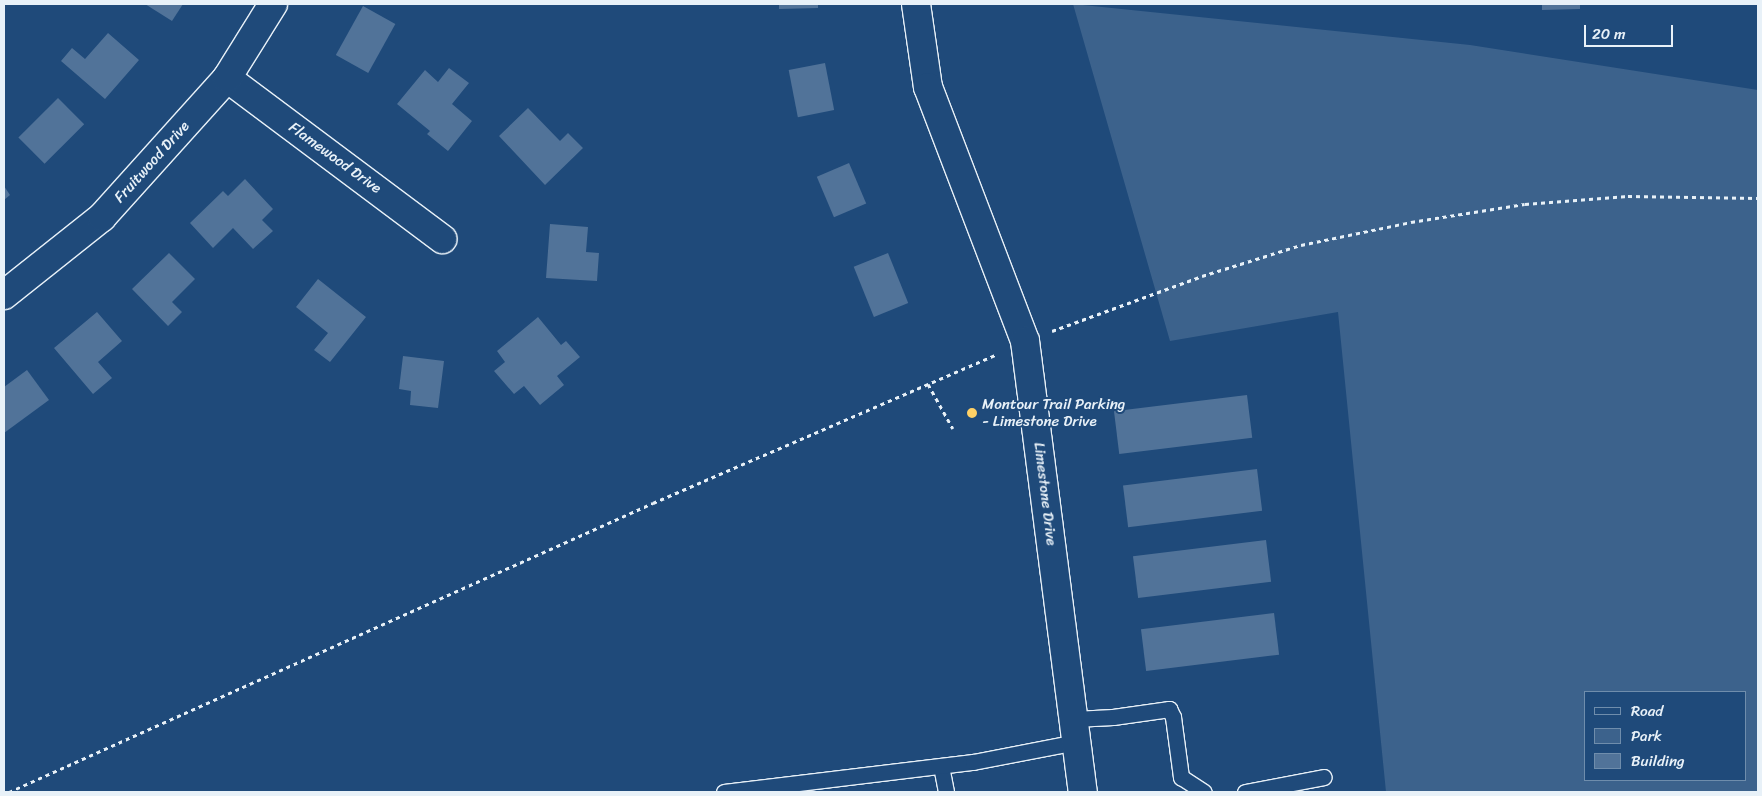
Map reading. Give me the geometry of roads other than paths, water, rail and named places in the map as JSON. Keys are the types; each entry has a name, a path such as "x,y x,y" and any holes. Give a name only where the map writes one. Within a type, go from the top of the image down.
{"street":[{"name":"Fruitwood Drive","path":"4,295 102,217 227,78 274,4"},
{"name":"Limestone Drive","path":"916,4 928,87 1025,341 1083,792"},
{"name":"Flamewood Drive","path":"227,78 442,239"}],"lane":[{"path":"724,792 941,766 1075,730 1113,717 1169,709 1173,717 1181,777 1204,792"},
{"path":"941,766 946,792"},
{"path":"1245,792 1324,777"}],"place":[{"name":"Montour Trail Parking - Limestone Drive","path":"972,413"}]}
